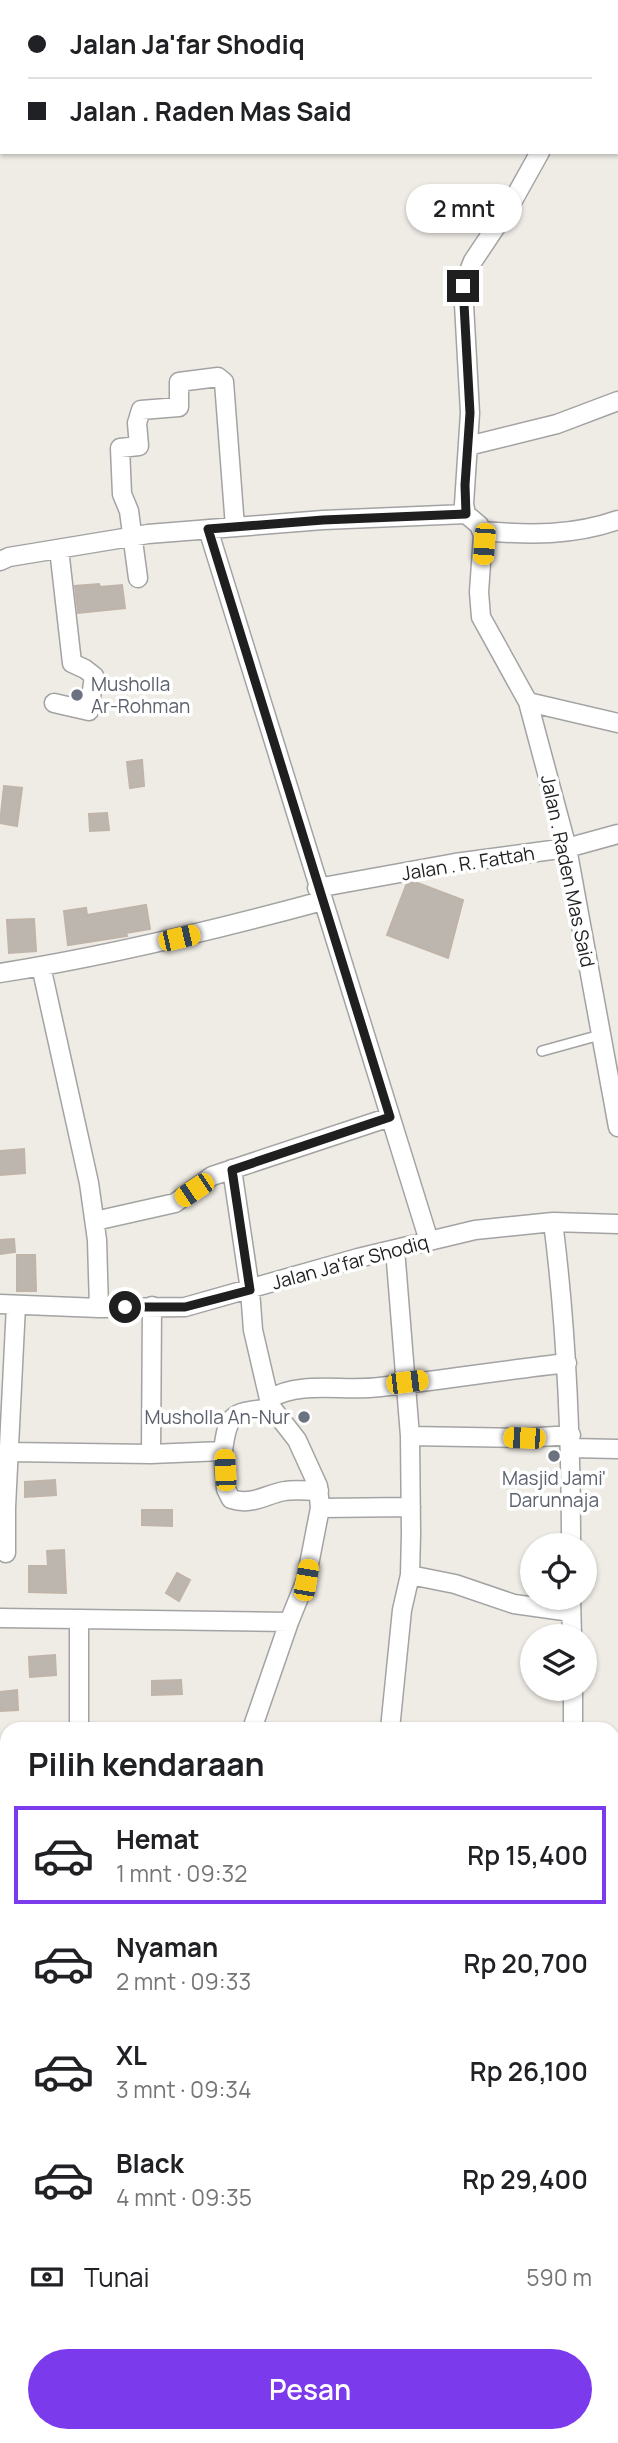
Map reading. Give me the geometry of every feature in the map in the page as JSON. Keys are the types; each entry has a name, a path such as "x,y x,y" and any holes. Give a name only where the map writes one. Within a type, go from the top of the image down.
{"street":[{"path":"466,514 470,413 463,286 473,261 511,204 539,154"},
{"path":"138,578 129,511 122,494 120,447 139,446 137,424 141,410 179,407 179,382 218,377 224,382 235,527"},
{"path":"468,446 557,424 618,401"},
{"path":"0,561 9,557 132,537 323,520 466,514 482,531 526,535 556,534 618,520"},
{"path":"208,529 429,1241"},
{"name":"Jalan . Raden Mas Said","path":"482,531 484,544 479,592 481,617 527,702 568,848 618,1127"},
{"path":"54,703 89,711 94,676 72,663 59,549"},
{"path":"527,702 618,723"},
{"name":"Jalan . R. Fattah","path":"0,973 122,952 226,928 320,895 455,863 568,848 618,834"},
{"path":"41,966 89,1183 97,1240 99,1308"},
{"path":"94,1221 175,1203 212,1176 390,1117"},
{"path":"232,1170 250,1290 253,1330 271,1404 297,1440 319,1500 306,1580 254,1722"},
{"path":"553,1222 567,1363 571,1442 571,1533"},
{"name":"Jalan Ja'far Shodiq","path":"8,1304 99,1308 185,1307 395,1249 475,1230 553,1222 618,1224"},
{"path":"391,1722 397,1651 410,1575 411,1507 411,1436 395,1249"},
{"path":"6,1553 3,1507 9,1452 5,1392 8,1304"},
{"path":"151,1454 152,1306"},
{"path":"411,1507 319,1500 282,1491 268,1498 240,1502 231,1499 226,1489 223,1451 226,1426 231,1418 242,1412 271,1404 281,1392 296,1389 378,1388 407,1382 567,1363"},
{"path":"411,1436 524,1438 618,1450"},
{"path":"9,1452 151,1454 223,1451"},
{"path":"410,1575 455,1584 520,1604"},
{"path":"0,1618 289,1622"},
{"path":"79,1619 79,1722"},
{"path":"573,1701 573,1722"}],"lane":[{"path":"542,1051 600,1035"}],"building":[{"path":"99,584 100,587 122,585 125,608 78,613 75,586"},
{"path":"142,760 144,786 130,788 127,762"},
{"path":"4,786 22,788 17,826 0,823"},
{"path":"107,813 109,830 90,831 89,814"},
{"path":"415,882 463,900 448,958 387,935 407,883"},
{"path":"146,905 150,929 126,933 127,936 68,945 64,911 86,908 87,915"},
{"path":"34,919 36,951 9,953 7,920"},
{"path":"24,1149 25,1173 0,1175 0,1151"},
{"path":"14,1239 15,1252 0,1254 0,1240"},
{"path":"17,1255 35,1255 36,1291 17,1291"},
{"path":"55,1480 56,1495 25,1497 25,1482"},
{"path":"142,1510 172,1510 172,1526 142,1525"},
{"path":"64,1550 66,1593 29,1592 29,1566 48,1566 47,1551"},
{"path":"177,1573 190,1580 179,1601 166,1593"},
{"path":"55,1655 56,1675 30,1677 29,1657"},
{"path":"181,1680 182,1694 152,1695 152,1681"},
{"path":"17,1690 18,1710 0,1711 0,1692"}],"place":[{"name":"Musholla Ar-Rohman","path":"77,695"},
{"name":"Musholla An-Nur","path":"304,1417"},
{"name":"Masjid Jami' Darunnaja","path":"554,1456"}],"route":[{"path":"125,1307 185,1307 250,1290 232,1170 390,1117 208,529 323,520 466,514 464,504 470,413 463,286"}]}
